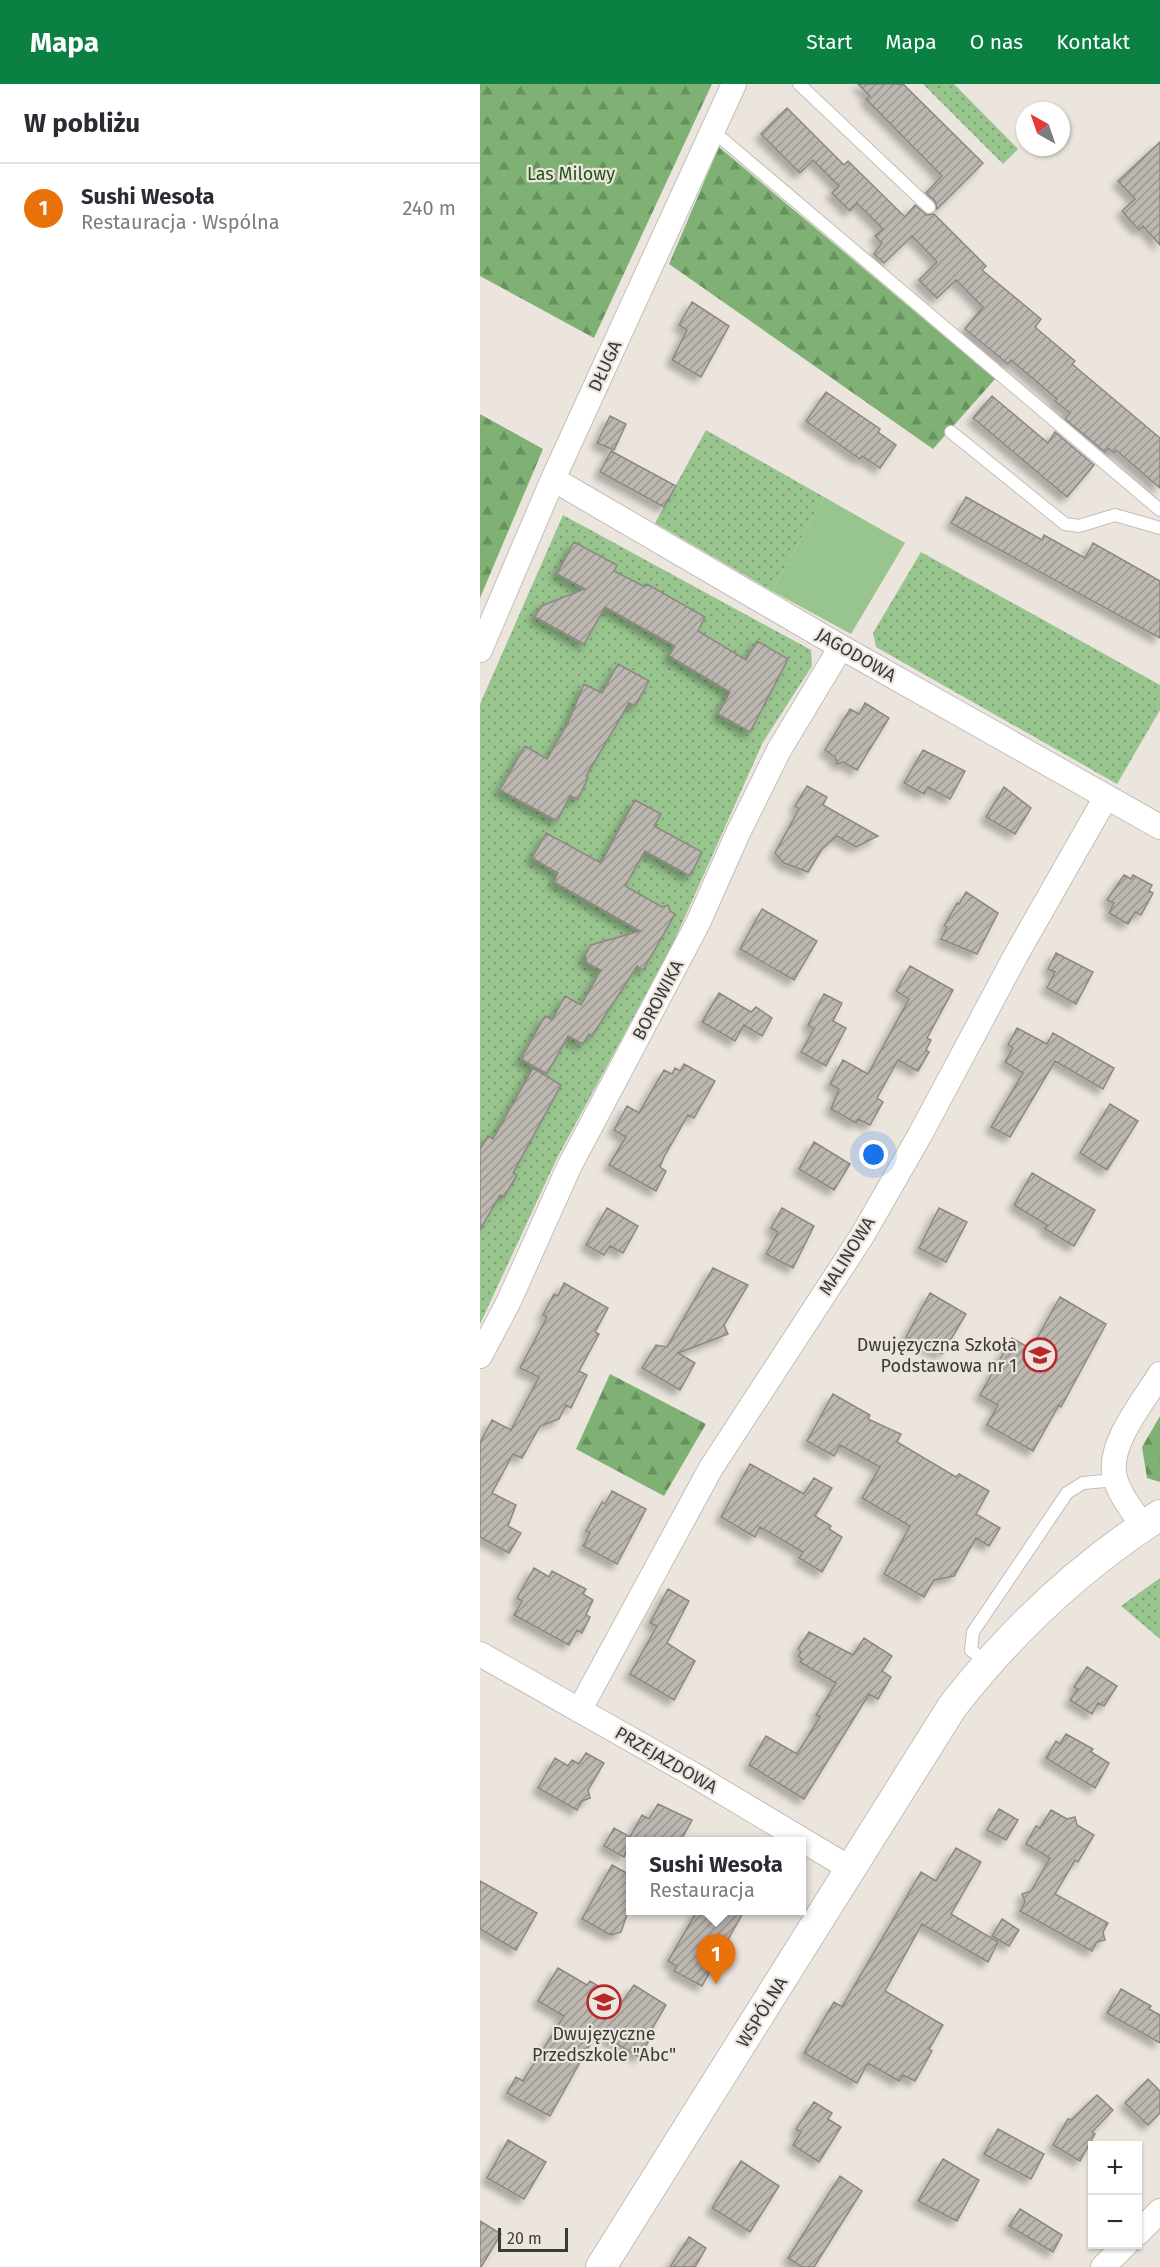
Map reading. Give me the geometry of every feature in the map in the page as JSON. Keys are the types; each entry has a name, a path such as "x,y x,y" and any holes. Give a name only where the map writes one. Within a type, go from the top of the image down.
{"street":[{"name":"DŁUGA","path":"480,650 553,479 734,84"},
{"name":"JAGODOWA","path":"553,479 842,647 1160,827"},
{"name":"BOROWIKA","path":"480,1356 509,1301 569,1167 698,923 738,832 779,750 842,647"},
{"name":"MALINOWA","path":"580,1709 711,1468 885,1195 1016,955 1106,797"},
{"path":"1152,1520 1116,1480 1113,1462 1117,1447 1160,1374"},
{"name":"WSPÓLNA","path":"601,2267 952,1707 987,1663 1039,1609 1084,1570 1152,1520"},
{"name":"PRZEJAZDOWA","path":"482,1659 580,1709 797,1837"},
{"name":"PRZEJAZDOWA","path":"806,1842 851,1869"},
{"path":"1142,2228 1160,2211"},
{"path":"1103,2267 1121,2249"}],"lane":[{"path":"798,84 929,207"},
{"path":"712,131 1160,510"},
{"path":"951,432 1065,524 1079,526 1115,515 1160,528"},
{"path":"987,1663 971,1650 972,1632 1067,1493 1083,1483 1116,1480"}],"green space":[{"name":"Las Milowy","path":"480,84 712,84 594,338 480,276"},
{"path":"923,84 954,84 1016,147 1016,151 1003,164"},
{"path":"719,147 995,379 933,449 669,264"},
{"path":"480,414 543,449 480,598"},
{"path":"706,430 824,497 772,591 655,523"},
{"path":"824,497 905,543 851,634 772,591"},
{"path":"563,515 811,650 812,666 763,742 671,948 557,1158 480,1324 480,704"},
{"path":"921,552 1160,685 1160,710 1117,784 876,647 873,633"},
{"path":"610,1374 706,1424 664,1496 576,1449"},
{"path":"1160,1416 1160,1482 1147,1478 1142,1447"},
{"path":"1160,1578 1160,1639 1121,1606"}],"building":[{"path":"858,84 903,84 983,163 937,209 935,201 926,193 942,176 866,99 870,96"},
{"path":"787,108 844,165 848,161 905,217 915,205 927,215 934,214 986,266 982,270 1041,319 1035,327 1075,361 1072,364 1160,438 1160,488 1116,450 1114,453 1108,448 1105,452 1065,419 1070,413 1055,401 1057,399 1011,360 1008,364 965,329 983,307 956,280 937,298 919,280 937,262 912,236 884,263 874,254 882,243 875,236 883,229 857,203 850,211 832,193 839,186 813,160 800,173 761,134"},
{"path":"1160,142 1160,245 1143,226 1139,230 1122,211 1135,199 1118,181"},
{"path":"692,302 729,326 701,377 672,360 687,330 679,325"},
{"path":"826,392 880,429 878,432 896,445 880,468 862,456 860,459 806,421"},
{"path":"992,396 1048,443 1055,432 1094,465 1067,497 973,418"},
{"path":"610,416 626,424 614,450 597,443"},
{"path":"611,451 676,486 664,507 600,472"},
{"path":"966,497 1042,540 1044,535 1085,558 1093,543 1160,581 1160,638 951,523"},
{"path":"574,542 617,565 614,571 645,587 647,584 705,617 698,631 746,660 757,641 788,659 750,732 718,714 730,692 669,656 675,646 605,607 584,644 535,617 541,606 585,589 557,574"},
{"path":"618,664 649,681 635,706 629,703 586,776 588,778 578,799 570,796 557,821 500,790 525,746 547,759 568,723 584,684 602,693"},
{"path":"865,703 889,718 857,770 843,762 837,764 835,757 825,750 850,709 859,714"},
{"path":"923,750 965,771 950,799 928,787 924,794 904,783"},
{"path":"807,786 827,797 823,805 878,836 856,847 837,836 822,849 808,872 784,863 775,853 799,809 795,806"},
{"path":"1004,787 1031,808 1015,834 986,817"},
{"path":"635,800 661,814 654,826 702,852 690,876 645,851 625,886 662,907 668,905 670,911 675,914 643,970 637,966 592,1036 589,1034 583,1044 568,1036 547,1074 521,1059 545,1016 552,1020 565,996 581,1005 601,970 587,963 585,955 591,945 640,931 554,882 558,873 532,858 546,833 601,863"},
{"path":"1124,875 1131,879 1133,875 1152,885 1149,891 1153,893 1141,915 1135,912 1128,924 1109,913 1114,903 1107,900"},
{"path":"966,892 998,913 977,954 941,939 947,927 944,926"},
{"path":"762,909 817,941 794,980 740,949"},
{"path":"1056,953 1093,972 1076,1004 1047,988 1055,972 1048,969"},
{"path":"910,966 953,990 927,1038 931,1040 926,1050 929,1052 918,1071 898,1060 877,1098 883,1102 870,1125 858,1119 856,1123 831,1109 839,1089 830,1084 843,1060 868,1074 909,999 896,991"},
{"path":"719,993 751,1012 756,1007 772,1018 762,1036 744,1025 735,1041 702,1022"},
{"path":"824,994 842,1003 833,1021 846,1028 826,1066 801,1052 814,1029 808,1025"},
{"path":"1017,1028 1047,1044 1053,1033 1114,1068 1103,1089 1055,1061 1010,1137 991,1127 1023,1073 1005,1062 1013,1048 1008,1045"},
{"path":"684,1064 715,1081 694,1118 688,1115 664,1157 660,1167 666,1171 656,1191 609,1165 626,1137 614,1130 627,1106 639,1113 664,1070 672,1074 675,1068 680,1071"},
{"path":"533,1068 561,1085 513,1173 517,1175 504,1197 500,1195 480,1230 480,1149 488,1136 493,1139"},
{"path":"1110,1104 1138,1121 1107,1170 1080,1153"},
{"path":"814,1142 850,1164 834,1190 799,1169"},
{"path":"1032,1173 1095,1210 1074,1246 1045,1229 1047,1225 1014,1205"},
{"path":"607,1208 638,1226 623,1253 610,1246 604,1255 586,1245"},
{"path":"782,1208 814,1226 793,1268 766,1254 778,1232 771,1228"},
{"path":"939,1208 967,1222 946,1262 919,1248"},
{"path":"713,1268 748,1285 724,1325 728,1334 678,1353 695,1363 680,1390 642,1368 656,1345 667,1347"},
{"path":"564,1283 608,1308 595,1332 599,1334 579,1371 587,1375 571,1408 566,1405 559,1419 540,1426 522,1458 513,1454 492,1493 516,1505 508,1526 521,1533 509,1553 480,1537 480,1443 492,1420 511,1430 539,1377 520,1368 547,1317 543,1315 554,1294 558,1296"},
{"path":"930,1293 966,1314 942,1354 906,1337"},
{"path":"1060,1297 1106,1324 1061,1407 1059,1405 1033,1451 987,1425 998,1405 980,1395 1012,1338 1031,1349"},
{"path":"833,1394 870,1415 868,1419 901,1434 897,1442 956,1477 959,1474 989,1491 976,1514 1000,1528 989,1546 976,1538 954,1576 934,1580 924,1597 884,1574 910,1526 862,1498 880,1467 840,1445 834,1456 807,1441"},
{"path":"750,1464 804,1494 814,1478 832,1488 815,1516 831,1526 829,1529 842,1537 822,1572 799,1558 803,1552 760,1527 755,1537 721,1517"},
{"path":"612,1491 646,1509 617,1564 583,1546 590,1533 586,1531 602,1502 605,1504"},
{"path":"534,1568 549,1577 552,1571 586,1589 583,1594 593,1600 586,1615 590,1617 582,1633 577,1630 569,1645 514,1615 522,1601 517,1598"},
{"path":"668,1589 689,1601 667,1643 695,1661 674,1700 630,1674 657,1626 650,1623"},
{"path":"809,1632 853,1655 864,1638 892,1656 882,1671 891,1677 878,1699 869,1694 804,1799 749,1765 766,1736 797,1754 820,1717 816,1715 836,1683 800,1662 802,1659 798,1656 801,1652 798,1649"},
{"path":"1087,1667 1117,1686 1104,1706 1098,1703 1092,1714 1070,1700 1078,1689 1074,1687"},
{"path":"1066,1734 1093,1749 1091,1752 1109,1763 1095,1788 1046,1758 1056,1741 1060,1744"},
{"path":"586,1753 604,1763 588,1790 590,1798 582,1801 577,1810 538,1788 555,1758 568,1766 572,1760 579,1764"},
{"path":"658,1804 692,1820 683,1837 630,1837 642,1815 649,1819"},
{"path":"999,1809 1018,1820 1006,1840 987,1830"},
{"path":"1051,1810 1067,1819 1075,1817 1077,1825 1094,1835 1078,1862 1075,1860 1055,1894 1108,1923 1103,1932 1105,1940 1097,1942 1092,1951 1020,1911 1025,1902 1022,1894 1031,1891 1050,1858 1026,1844 1036,1826 1040,1828"},
{"path":"614,1828 630,1837 626,1837 624,1857 604,1846"},
{"path":"956,1848 981,1862 951,1914 998,1942 988,1962 922,1924 885,1991 943,2025 915,2081 903,2075 899,2081 868,2063 857,2083 804,2053 834,2002 842,2007 921,1872 936,1881"},
{"path":"612,1865 626,1873 627,1915 621,1932 611,1935 582,1919"},
{"path":"480,1881 537,1913 516,1950 480,1929"},
{"path":"695,1915 742,1915 702,1986 674,1971 677,1966 668,1961"},
{"path":"1002,1919 1019,1930 1009,1946 992,1936"},
{"path":"558,1968 587,1985 590,1981 623,2001 634,1985 666,2005 646,2039 649,2041 639,2057 597,2032 550,2116 507,2093 516,2077 523,2081 564,2016 538,2001"},
{"path":"1121,1989 1151,2006 1149,2009 1160,2015 1160,2043 1107,2013"},
{"path":"1148,2079 1160,2091 1160,2113 1148,2125 1125,2103"},
{"path":"1097,2095 1113,2110 1092,2132 1095,2134 1091,2141 1088,2141 1088,2147 1080,2161 1053,2145 1068,2119 1071,2120"},
{"path":"814,2102 832,2113 828,2119 841,2127 819,2162 793,2145 801,2132 796,2129"},
{"path":"998,2129 1044,2154 1031,2179 984,2154"},
{"path":"508,2140 546,2162 524,2199 487,2178"},
{"path":"943,2159 979,2180 957,2221 918,2201"},
{"path":"741,2161 779,2186 750,2232 712,2208"},
{"path":"840,2176 862,2191 814,2267 802,2267 788,2258"},
{"path":"1020,2209 1062,2235 1053,2252 1009,2226"},
{"path":"480,2221 501,2234 481,2267 480,2267"},
{"path":"689,2237 706,2248 695,2267 670,2267"}],"place":[{"name":"Dwujęzyczna Szkoła Podstawowa nr 1","path":"1040,1355"},
{"name":"Sushi Wesoła","path":"716,1984"},
{"name":"Dwujęzyczne Przedszkole \"Abc\"","path":"604,2002"}]}
